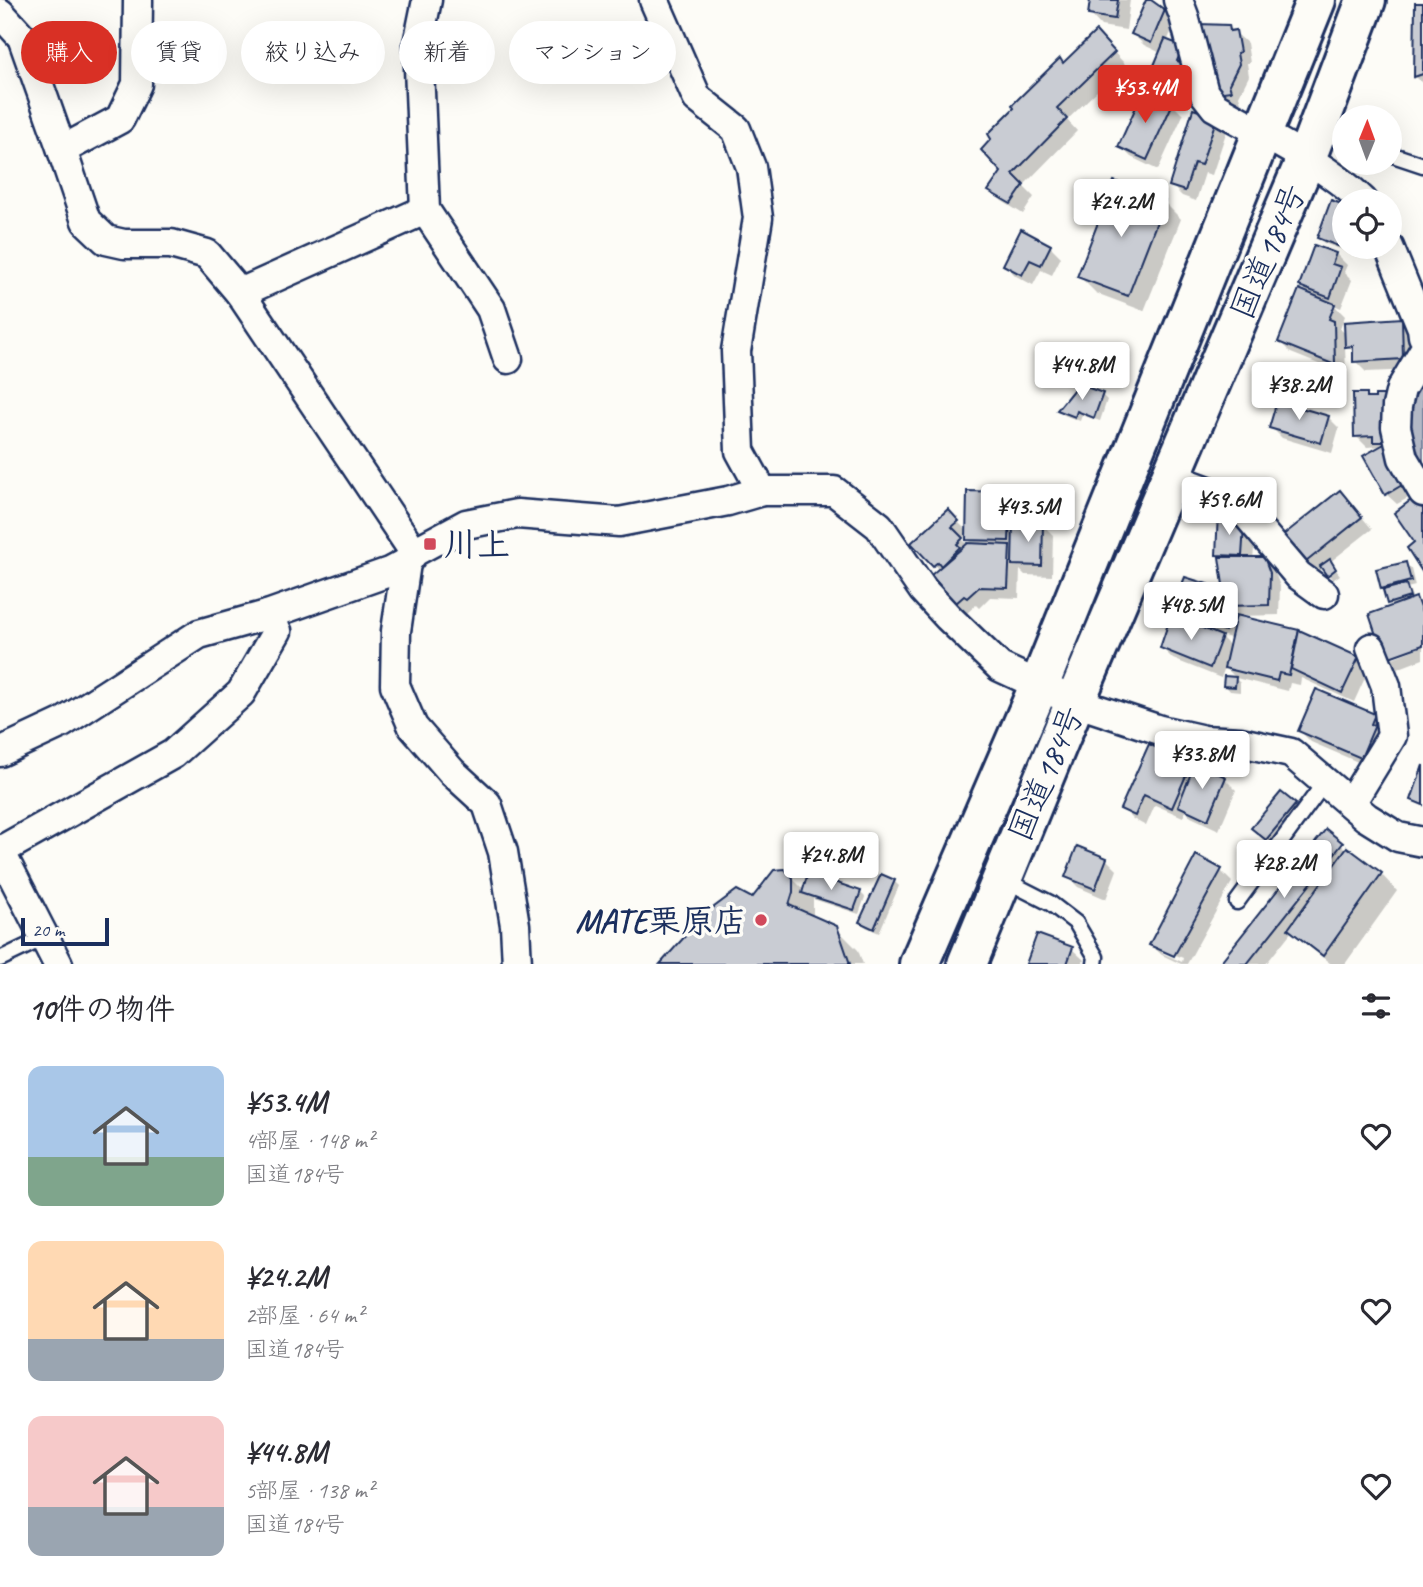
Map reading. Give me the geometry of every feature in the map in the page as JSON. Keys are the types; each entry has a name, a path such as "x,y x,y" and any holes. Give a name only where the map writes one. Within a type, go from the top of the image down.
{"highway":[{"name":"国道184号","path":"919,964 1039,686 1315,0"},
{"name":"国道184号","path":"967,964 1170,477 1322,143 1366,0"}],"street":[{"path":"62,150 120,119 137,84 138,0"},
{"path":"426,0 418,44 425,210 491,309 508,359"},
{"path":"654,0 697,98 736,129 751,167 758,218 736,351 740,451 762,491"},
{"path":"1178,0 1204,93 1214,107 1261,134 1322,143 1350,189"},
{"path":"0,13 22,37 86,221 106,240 124,244 171,244 207,254 240,293 410,557 396,631 395,685 413,727 452,772 487,804 503,852 515,925 517,964"},
{"path":"240,293 425,210"},
{"path":"1394,259 1423,336"},
{"path":"1423,352 1401,389 1396,427 1403,458 1423,492"},
{"path":"1170,477 1222,496 1248,516 1298,575 1324,594"},
{"path":"0,752 62,723 199,634 267,615 388,572 466,524 517,514 619,522 728,501 762,491 834,491 879,526 923,590 1000,667 1074,702 1160,730 1203,740 1240,742 1291,753 1366,817 1398,837 1423,842"},
{"path":"58,964 0,851 173,754 241,693 277,631 267,615"},
{"path":"1351,803 1392,736 1386,686 1371,648"}],"lane":[{"path":"1402,158 1423,165"},
{"path":"1237,902 1325,782"},
{"path":"1001,879 1051,903 1076,923 1096,957 1094,964"},
{"path":"0,958 44,938"}],"shaded area":[{"path":"1423,370 1423,475 1407,433 1414,386"}],"building":[{"path":"1090,0 1118,0 1115,19 1088,15"},
{"path":"1146,0 1151,0 1165,10 1151,43 1131,34"},
{"path":"1415,3 1423,3 1423,74 1414,77"},
{"path":"1198,24 1229,25 1230,31 1236,30 1240,52 1237,53 1239,64 1229,84 1231,91 1216,93"},
{"path":"1096,31 1115,52 1057,108 1067,119 1013,174 1024,185 1011,204 988,191 1001,172 981,150 991,139 988,134 1014,108 1012,105 1060,58 1063,63"},
{"path":"1165,39 1183,46 1177,61 1185,64 1177,85 1150,75"},
{"path":"1144,89 1173,103 1147,160 1118,147"},
{"path":"1193,109 1217,117 1201,165 1194,163 1185,191 1169,186"},
{"path":"1114,181 1165,201 1128,296 1077,277"},
{"path":"1331,200 1332,244 1317,238"},
{"path":"1021,229 1051,245 1041,265 1030,260 1022,275 1003,265"},
{"path":"1314,245 1332,252 1332,264 1341,267 1330,298 1299,286"},
{"path":"1299,289 1335,304 1329,319 1334,321 1335,365 1278,342"},
{"path":"1402,318 1403,359 1353,362 1353,346 1345,347 1344,322"},
{"path":"1078,384 1103,393 1094,418 1077,411 1075,417 1057,410"},
{"path":"1353,393 1367,393 1367,398 1389,395 1390,442 1373,442 1373,436 1354,437"},
{"path":"1277,401 1329,416 1321,443 1269,428"},
{"path":"1386,443 1409,481 1385,495 1363,456"},
{"path":"1340,490 1362,517 1306,562 1282,536"},
{"path":"967,491 1004,492 1003,517 1010,517 1009,541 966,540"},
{"path":"1415,497 1423,509 1423,573 1407,548 1414,542 1394,513"},
{"path":"948,509 959,521 952,527 963,538 957,544 960,547 941,566 938,562 933,566 911,543"},
{"path":"1218,513 1237,519 1236,526 1244,526 1242,556 1216,555"},
{"path":"1013,522 1043,523 1042,566 1012,565"},
{"path":"968,543 1010,545 1008,588 979,587 955,604 931,575"},
{"path":"1219,557 1264,557 1270,573 1269,605 1226,606"},
{"path":"1330,559 1336,569 1327,576 1320,566"},
{"path":"1406,562 1411,581 1381,589 1376,569"},
{"path":"1185,577 1223,589 1223,613 1230,615 1225,631 1171,611"},
{"path":"1406,584 1410,597 1387,604 1383,590"},
{"path":"1416,597 1423,616 1423,645 1384,659 1369,614"},
{"path":"1171,615 1222,636 1210,668 1160,648"},
{"path":"1236,615 1299,630 1289,675 1279,673 1277,681 1224,668"},
{"path":"1299,630 1359,657 1342,693 1291,669"},
{"path":"1224,676 1236,677 1235,687 1223,686"},
{"path":"1316,689 1375,714 1371,724 1375,725 1361,758 1298,731"},
{"path":"1149,744 1191,764 1172,808 1144,795 1135,816 1120,809"},
{"path":"1195,763 1226,777 1208,820 1178,806"},
{"path":"1423,765 1423,805 1411,800"},
{"path":"1281,792 1296,804 1266,840 1251,828"},
{"path":"1326,829 1343,843 1247,964 1219,964"},
{"path":"1077,846 1107,858 1095,889 1065,877"},
{"path":"1347,847 1382,873 1323,956 1288,929"},
{"path":"1196,855 1222,869 1174,956 1149,945"},
{"name":"MATE栗原店","path":"785,869 793,878 789,905 837,926 850,964 660,964 706,913 737,890 752,898 774,870"},
{"path":"808,873 861,891 854,910 802,893"},
{"path":"881,874 895,880 874,929 859,922"},
{"path":"1037,934 1073,947 1067,964 1026,964"}],"place":[{"name":"川上","path":"430,544"},
{"name":"MATE栗原店","path":"761,920"}]}
